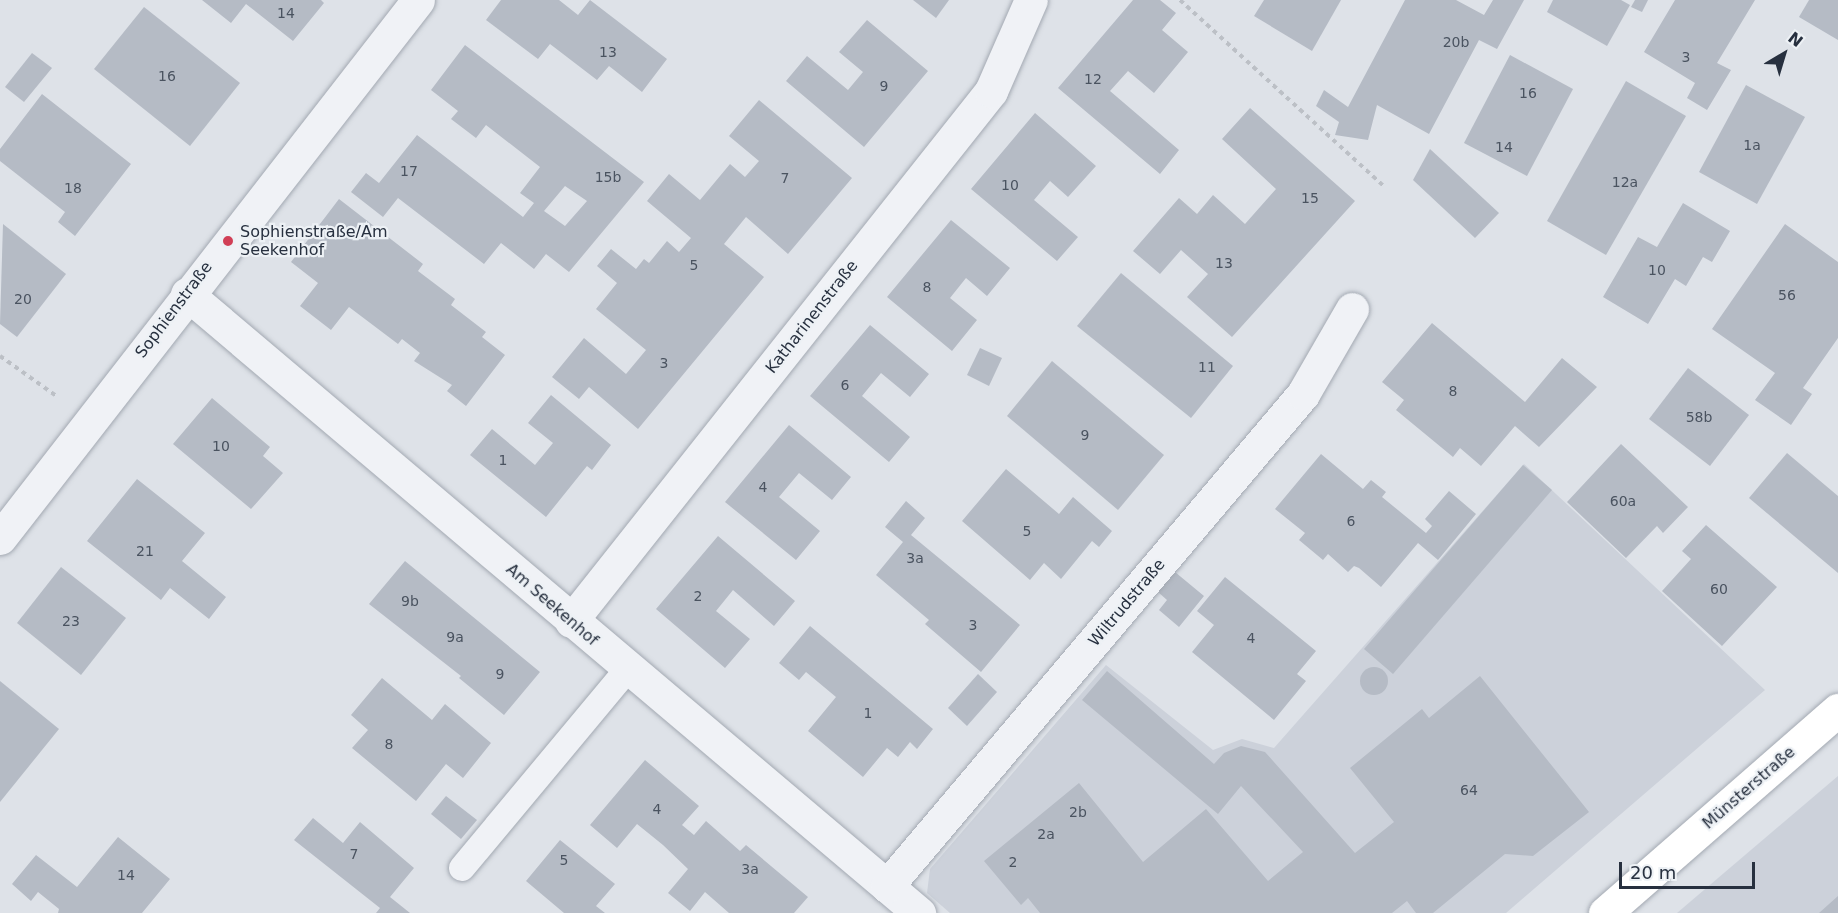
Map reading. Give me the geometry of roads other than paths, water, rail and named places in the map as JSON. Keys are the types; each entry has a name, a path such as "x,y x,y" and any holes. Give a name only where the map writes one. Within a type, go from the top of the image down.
{"main road":[{"name":"Münsterstraße","path":"1605,913 1838,710"}],"street":[{"name":"Sophienstraße","path":"0,538 187,294 418,0"},
{"name":"Katharinenstraße","path":"571,621 991,91 1031,0"},
{"name":"Am Seekenhof","path":"187,294 627,670 919,913"},
{"name":"Wiltrudstraße","path":"887,886 1303,394 1353,309"}],"lane":[{"path":"462,868 627,670"}],"place":[{"name":"Sophienstraße/Am Seekenhof","path":"228,241"}]}
